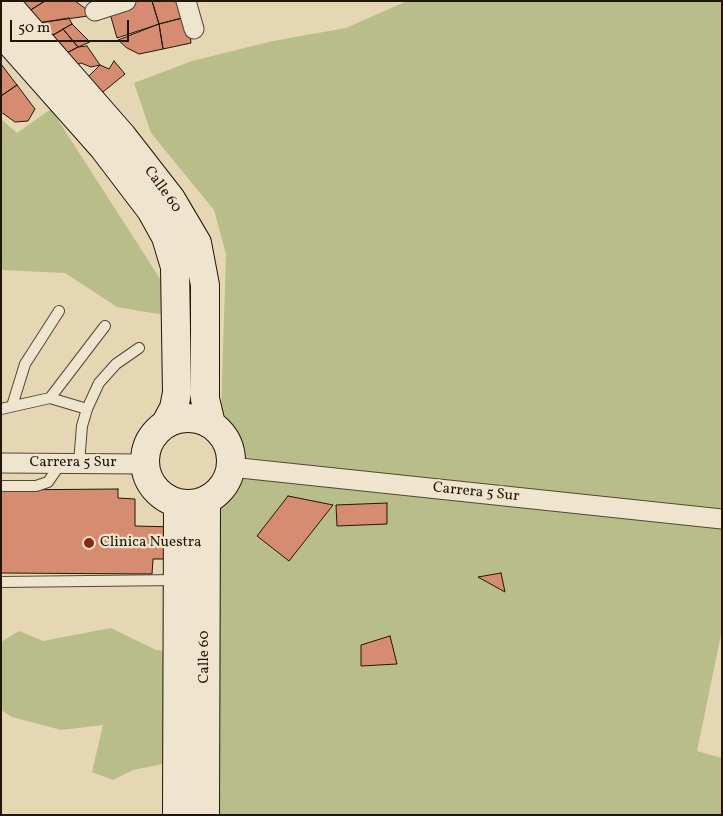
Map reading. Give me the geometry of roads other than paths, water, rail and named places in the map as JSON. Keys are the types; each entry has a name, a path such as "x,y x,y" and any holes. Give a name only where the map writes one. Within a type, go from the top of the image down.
{"main road":[{"name":"Calle 60","path":"4,1 122,136 171,199 197,243 205,285 205,399 211,424"},
{"name":"Calle 60","path":"1,32 103,147 151,210 166,237 176,267 177,393 174,408 166,423"},
{"path":"189,417 211,424 226,441 230,453 231,467 226,480 218,492 206,500 178,503 166,498 155,489 147,477 144,464 149,440 166,423 189,417"},
{"name":"Calle 60","path":"204,815 206,500"},
{"name":"Calle 60","path":"176,815 178,503"}],"street":[{"path":"95,11 126,1"},
{"path":"186,1 194,29"},
{"name":"Carrera 5 Sur","path":"1,463 144,464"},
{"name":"Carrera 5 Sur","path":"231,467 722,519"}],"lane":[{"path":"12,406 25,364 59,311"},
{"path":"50,398 105,326"},
{"path":"1,486 36,486 48,482 70,463 87,409 105,377 116,364 139,348"},
{"path":"1,409 50,398 87,409"},
{"path":"1,582 178,580"}],"place":[{"name":"Clinica Nuestra","path":"89,543"}]}
